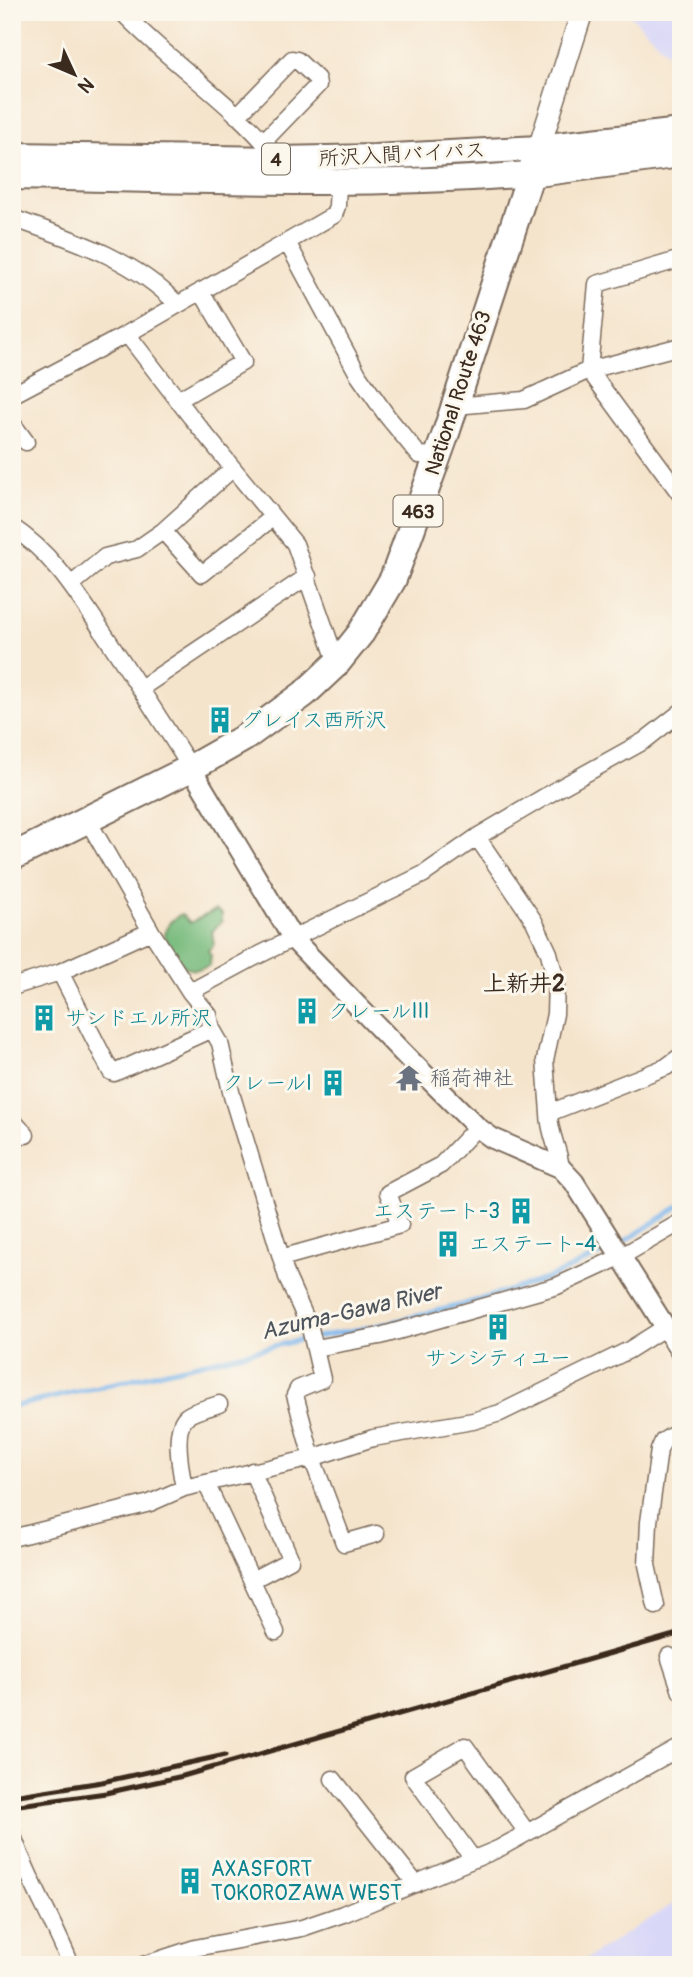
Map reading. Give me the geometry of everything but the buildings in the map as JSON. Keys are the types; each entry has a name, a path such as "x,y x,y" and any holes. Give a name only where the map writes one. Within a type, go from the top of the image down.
{"highway":[{"path":"539,148 681,132"},
{"name":"National Route 463","path":"12,857 191,768 244,738 277,716 337,663 361,633 393,579 455,406 539,148"},
{"path":"530,174 681,154"}],"main road":[{"path":"539,148 582,12"},
{"name":"所沢入間バイパス","path":"12,155 271,150 375,157 539,148"},
{"name":"所沢入間バイパス","path":"12,177 392,183 530,174"}],"street":[{"path":"122,12 150,41 271,150 318,85 317,79 297,60 292,59 236,116"},
{"path":"12,395 127,334 334,215 338,183"},
{"path":"12,218 78,242 136,269 159,285 177,304"},
{"path":"287,242 359,376 387,416 419,455 438,456"},
{"path":"681,258 597,284 589,370 681,495"},
{"path":"178,400 243,362 201,291"},
{"path":"127,334 232,469 295,544 337,663"},
{"path":"455,406 524,400 589,370 681,346"},
{"path":"12,423 26,442"},
{"path":"71,585 106,558 137,549 163,531 232,469"},
{"path":"163,531 202,574 272,518"},
{"path":"12,527 41,548 71,585 191,768 292,939 477,1127 492,1138 561,1168 574,1182 681,1352"},
{"path":"141,688 308,576"},
{"path":"190,992 424,874 477,837 644,741 681,712"},
{"path":"87,819 151,931 190,992 209,1015 287,1277 316,1348 322,1378 298,1389 295,1395 312,1458 344,1544 376,1534"},
{"path":"477,837 534,920 556,981 555,1014 545,1060 549,1128 559,1153 561,1168"},
{"path":"12,987 60,972 151,931"},
{"path":"60,972 111,1072 212,1029"},
{"path":"550,1113 666,1067 681,1056"},
{"path":"12,1120 26,1135"},
{"path":"281,1258 400,1225 388,1193 441,1165 477,1127"},
{"path":"316,1348 380,1336 557,1286 618,1251 681,1222"},
{"path":"12,1538 150,1503 184,1488 312,1458 373,1437 499,1413 629,1350 664,1328"},
{"path":"184,1488 178,1447 182,1422 189,1415 219,1404"},
{"path":"656,1606 647,1565 649,1522 659,1450 663,1441 681,1430"},
{"path":"251,1580 290,1558 252,1471"},
{"path":"206,1483 276,1632"},
{"path":"669,1656 681,1692"},
{"path":"473,1859 413,1776 465,1746 526,1832"},
{"path":"143,1965 195,1948 302,1928 416,1884 498,1849 681,1747"},
{"path":"333,1779 416,1884"},
{"path":"12,1832 20,1856 57,1930 71,1965"}],"shaded area":[{"path":"627,12 681,12 681,63 670,55"},
{"path":"681,1899 681,1965 576,1965"}],"green space":[{"path":"216,910 222,914 222,921 212,932 214,944 208,951 211,955 210,965 201,969 186,967 176,957 164,935 170,922 181,914 190,923"}],"waterway":[{"name":"Azuma-Gawa River","path":"619,1245 681,1205"},
{"name":"Azuma-Gawa River","path":"12,1407 465,1304 549,1278 610,1250"}],"railway":[{"path":"12,1806 106,1793 183,1776 681,1633"},
{"path":"19,1795 102,1782 225,1755"}],"place":[{"name":"グレイス西所沢","path":"220,720"},
{"name":"クレールIII","path":"307,1011"},
{"name":"サンドエル所沢","path":"44,1018"},
{"name":"稲荷神社","path":"409,1078"},
{"name":"クレールI","path":"333,1083"},
{"name":"エステート-3","path":"521,1211"},
{"name":"エステート-4","path":"448,1244"},
{"name":"サンシティユー","path":"498,1327"},
{"name":"AXASFORT TOKOROZAWA WEST","path":"190,1881"}],"district":[{"name":"上新井2","path":"524,983"}]}
